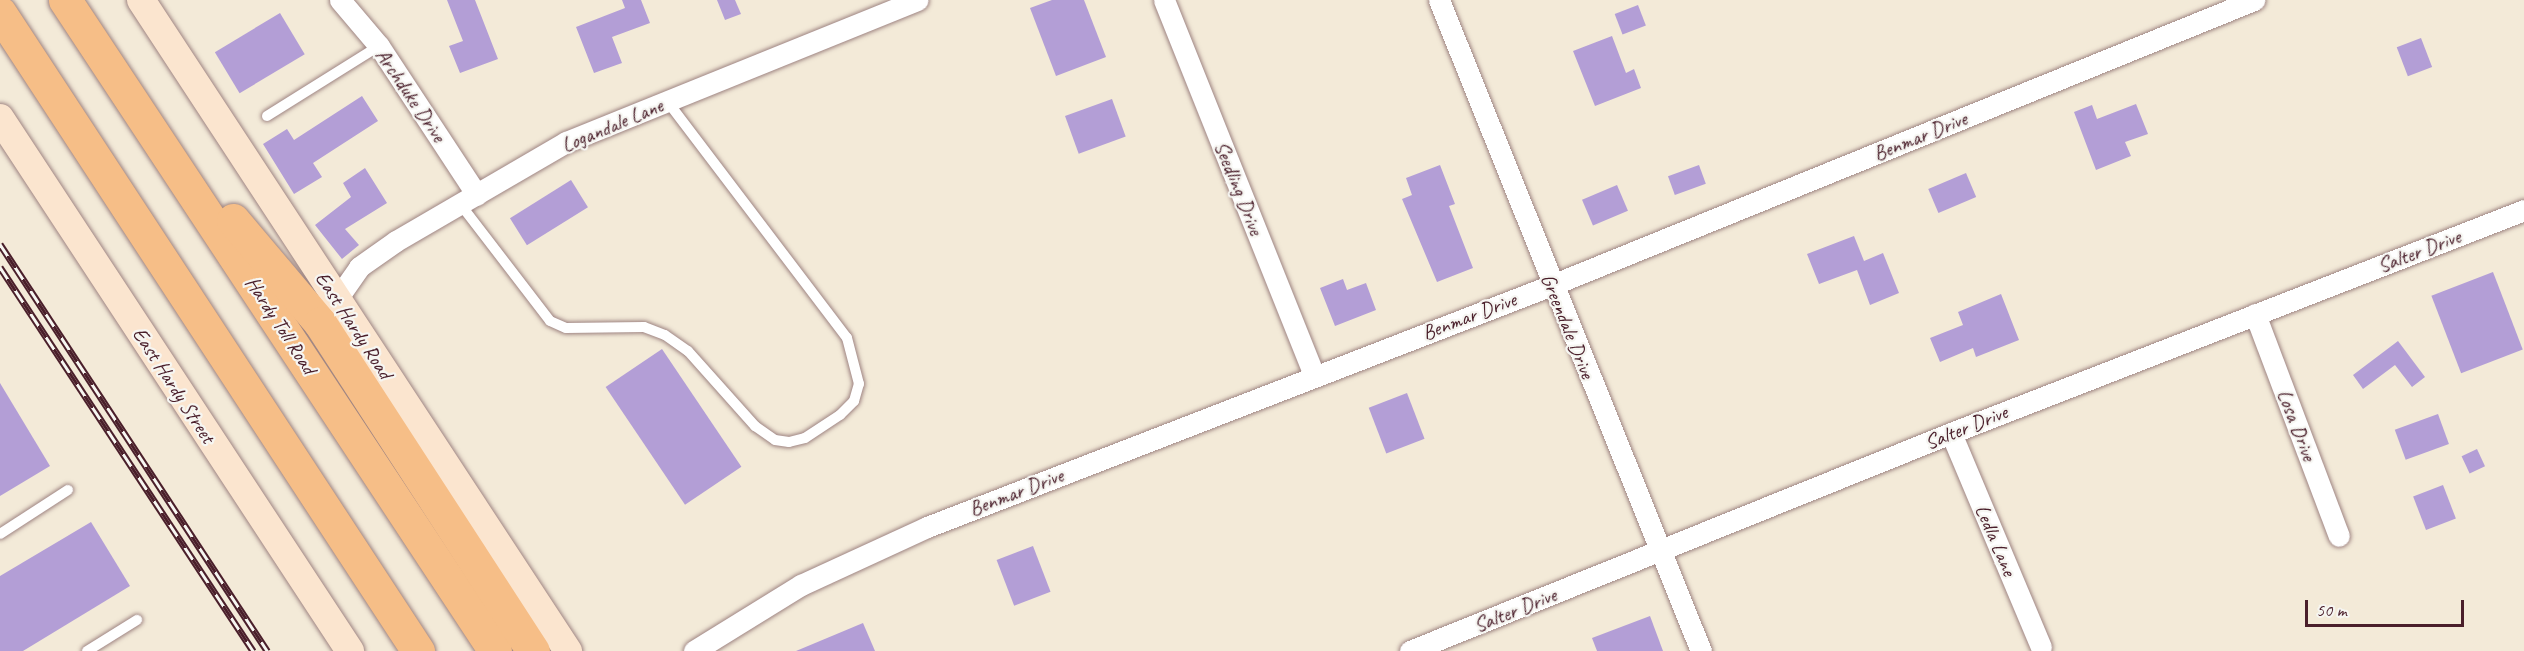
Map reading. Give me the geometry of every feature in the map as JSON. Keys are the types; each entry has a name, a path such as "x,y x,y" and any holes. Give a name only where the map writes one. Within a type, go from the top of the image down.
{"highway":[{"name":"Hardy Toll Road","path":"65,0 495,651"},
{"path":"0,13 414,646"},
{"path":"138,108 320,323 533,651"}],"main road":[{"name":"East Hardy Road","path":"141,0 568,651"},
{"name":"East Hardy Street","path":"0,118 350,651"}],"street":[{"name":"Archduke Drive","path":"340,0 379,46 469,200"},
{"name":"Logandale Lane","path":"337,298 359,267 566,142 917,0"},
{"name":"Seedling Drive","path":"1164,0 1314,375"},
{"name":"Greendale Drive","path":"1439,0 1659,553 1701,651"},
{"name":"Benmar Drive","path":"694,651 801,585 863,554 1314,375 1552,285 2254,0"},
{"name":"Salter Drive","path":"1410,651 1659,553 1951,433 2524,210"},
{"name":"Losa Drive","path":"2255,314 2339,536"},
{"name":"Ledla Lane","path":"1951,433 2042,647"}],"lane":[{"path":"267,116 379,46"},
{"path":"469,200 550,321 566,328 644,327 664,334 688,351 755,426 776,440 789,442 805,438 840,415 854,400 859,384 847,338 667,102"},
{"path":"0,534 68,490"},
{"path":"87,651 137,620"}],"building":[{"path":"447,0 475,0 498,59 460,73 449,46 463,41"},
{"path":"622,0 641,0 650,23 612,37 622,63 594,73 576,27 625,8"},
{"path":"717,0 735,0 741,14 725,20"},
{"path":"1052,0 1084,0 1106,57 1056,76 1030,8"},
{"path":"1638,5 1646,26 1623,34 1615,14"},
{"path":"280,13 305,54 240,93 215,52"},
{"path":"1612,36 1626,73 1634,69 1641,88 1595,106 1573,51"},
{"path":"2421,38 2432,67 2408,76 2397,47"},
{"path":"362,96 378,121 313,163 322,177 294,194 263,144 287,129 294,140"},
{"path":"1112,99 1126,137 1079,154 1065,116"},
{"path":"2136,104 2148,134 2125,142 2131,156 2096,170 2074,112 2092,105 2097,119"},
{"path":"1440,165 1455,204 1449,206 1473,268 1437,282 1402,199 1412,195 1406,178"},
{"path":"1699,165 1706,184 1675,195 1668,176"},
{"path":"365,168 387,203 345,229 359,245 342,259 315,225 351,197 343,183"},
{"path":"1966,173 1976,197 1938,213 1928,189"},
{"path":"571,180 588,207 527,245 510,218"},
{"path":"1617,185 1628,211 1593,226 1582,200"},
{"path":"1854,236 1864,261 1883,253 1899,293 1870,305 1857,270 1819,284 1807,254"},
{"path":"2493,272 2523,349 2461,373 2431,296"},
{"path":"1343,279 1347,290 1366,283 1376,310 1335,326 1320,288"},
{"path":"2001,294 2019,340 1976,357 1973,348 1940,362 1930,338 1963,325 1958,312"},
{"path":"2398,341 2425,377 2412,387 2395,365 2363,389 2353,375"},
{"path":"662,349 741,467 685,505 606,387"},
{"path":"0,383 50,466 0,496"},
{"path":"1407,393 1425,439 1386,453 1369,408"},
{"path":"2438,414 2449,444 2406,460 2395,430"},
{"path":"2477,449 2485,466 2470,473 2462,456"},
{"path":"2443,485 2456,519 2426,530 2413,496"},
{"path":"91,522 130,586 23,651 0,651 0,576"},
{"path":"1033,546 1051,592 1014,606 997,560"},
{"path":"1650,616 1663,651 1597,651 1592,638"},
{"path":"863,623 875,651 796,651"}],"railway":[{"path":"0,244 267,651"},
{"path":"0,267 253,651"}]}
